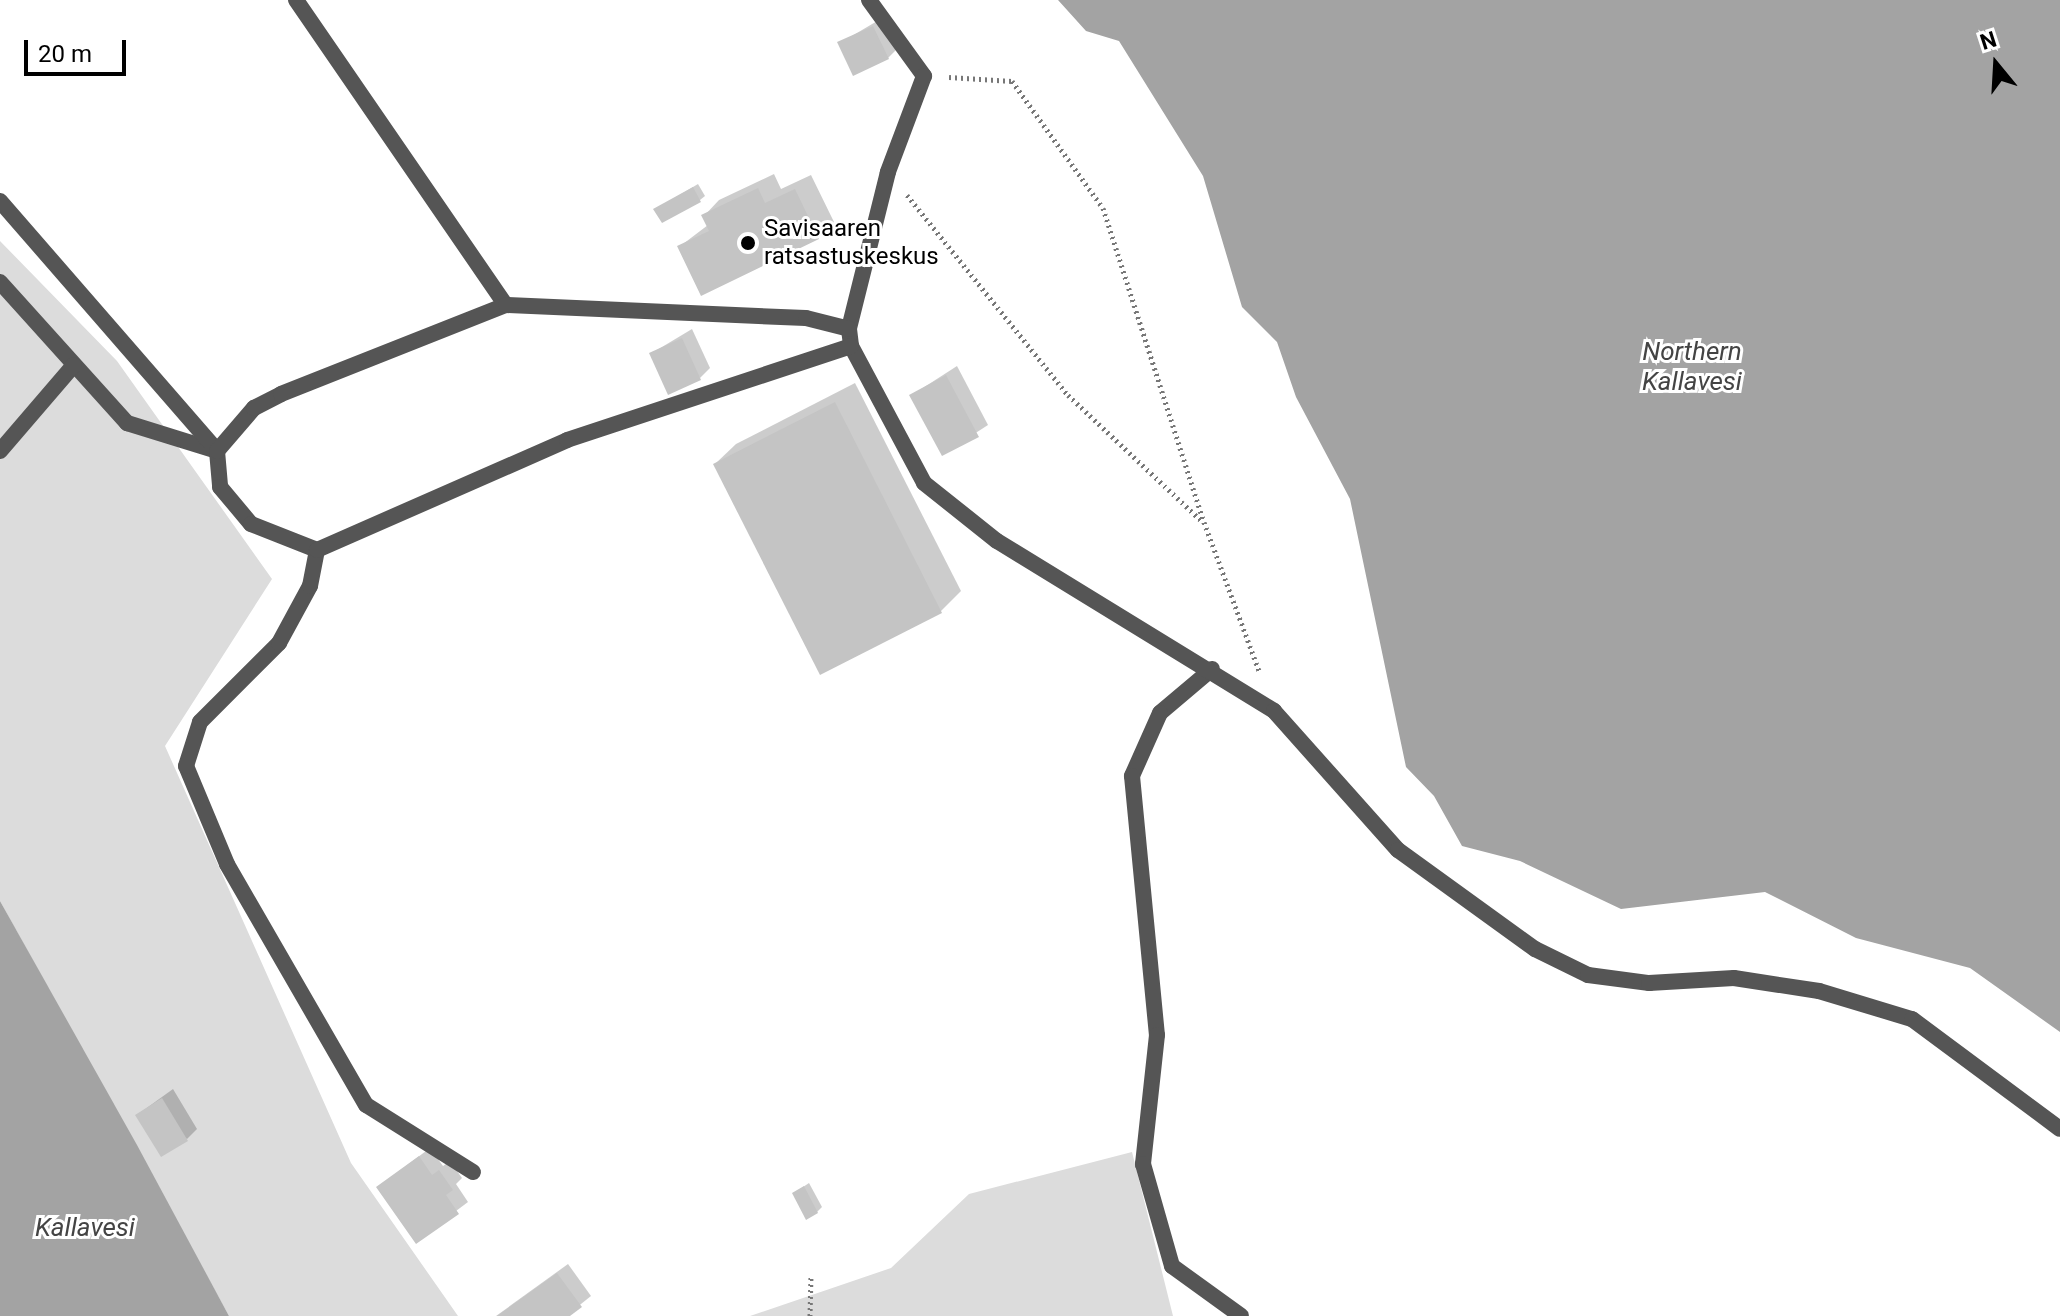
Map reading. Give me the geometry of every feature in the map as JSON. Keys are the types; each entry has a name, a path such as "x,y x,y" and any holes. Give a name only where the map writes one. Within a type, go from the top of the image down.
{"street":[{"path":"296,0 506,305"},
{"path":"850,337 888,172 924,76 869,0"},
{"path":"0,201 217,451 220,487 251,524 317,550 567,440 850,337"},
{"path":"0,282 127,423 217,451"},
{"path":"217,451 254,408 281,394 506,305 806,318 850,337 924,483 997,541 1212,669 1274,711 1398,850 1535,949 1588,975 1649,983 1734,978 1819,991 1912,1019 2060,1129"},
{"path":"0,451 74,365"},
{"path":"317,550 310,586 279,643 200,722 186,766 227,864 366,1105 473,1172"},
{"path":"1212,669 1160,713 1132,776 1157,1035 1143,1164 1172,1266 1241,1316"}],"path":[{"path":"924,76 1012,81 1103,208 1204,522 1274,711"},
{"path":"888,172 1068,395 1204,522"},
{"path":"810,1316 811,1275"}],"shaded area":[{"path":"0,241 117,361 272,579 165,746 351,1163 458,1316 229,1316 0,901"},
{"path":"1132,1152 1173,1316 750,1316 891,1268 969,1194"}],"water":[{"name":"Northern Kallavesi","path":"1058,0 2060,0 2060,1032 1970,968 1856,938 1765,892 1621,909 1520,861 1462,846 1434,796 1406,767 1350,499 1296,397 1277,342 1242,307 1203,176 1119,41 1086,31"},
{"name":"Kallavesi","path":"0,901 137,1145 229,1316 0,1316"}],"building":[{"path":"873,26 889,59 853,76 837,42"},
{"path":"693,187 701,202 662,223 653,209"},
{"name":"Savisaaren ratsastuskeskus","path":"758,188 765,203 795,189 819,239 701,296 677,246 709,231 701,215"},
{"path":"682,338 701,380 668,395 649,353"},
{"path":"946,375 979,437 942,456 909,395"},
{"path":"835,402 942,613 820,675 713,464"},
{"path":"162,1098 188,1141 161,1157 135,1115"},
{"path":"419,1156 432,1175 439,1170 453,1190 446,1195 459,1214 416,1244 376,1187"},
{"path":"804,1186 818,1213 806,1220 792,1193"},
{"path":"557,1273 582,1307 570,1316 497,1316"}],"place":[{"name":"Savisaaren ratsastuskeskus","path":"748,243"}]}
